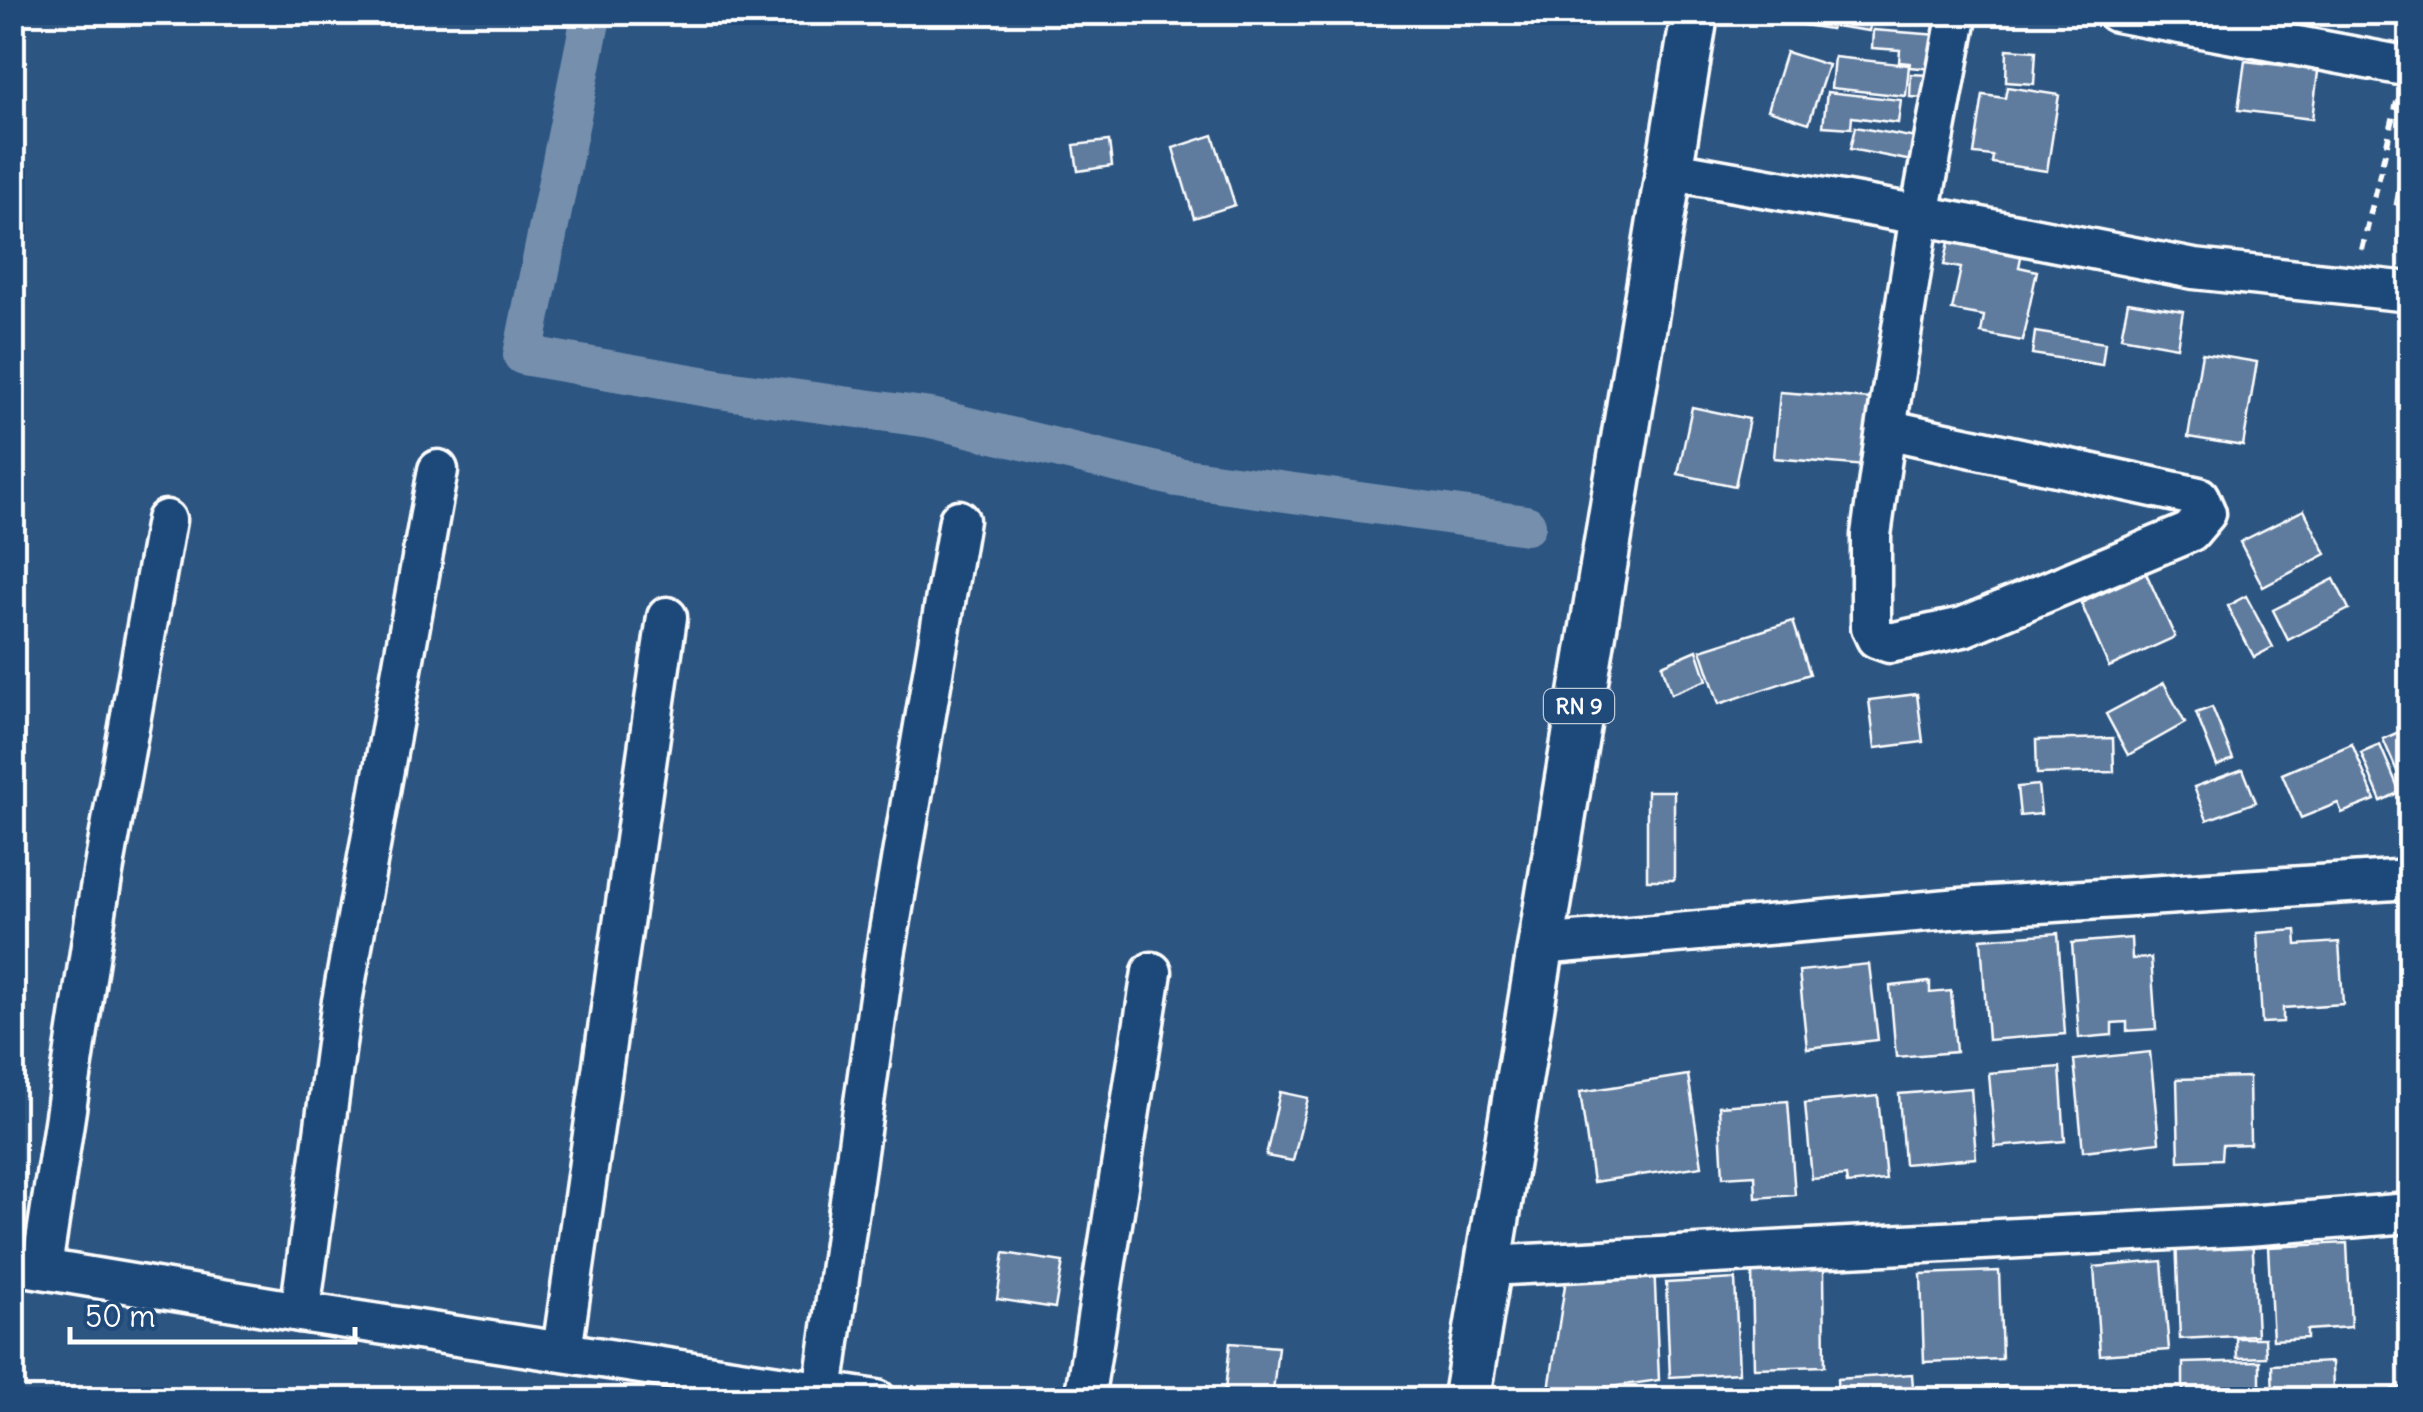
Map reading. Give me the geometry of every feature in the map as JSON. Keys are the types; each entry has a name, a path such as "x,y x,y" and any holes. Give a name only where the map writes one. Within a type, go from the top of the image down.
{"main road":[{"name":"RN 9","path":"1466,1400 1695,12"}],"street":[{"path":"1886,429 2200,497 2206,513 2190,532 1963,627 1890,643 1876,638 1870,627 1871,534 1886,429 1958,12"},
{"path":"2116,12 2408,67"},
{"path":"1667,170 2194,270 2410,292"},
{"path":"300,1312 342,1007 438,470"},
{"path":"166,520 27,1266 877,1400"},
{"path":"823,1390 884,955 959,520"},
{"path":"562,1352 667,617"},
{"path":"1540,945 1961,908 2410,878"},
{"path":"1084,1400 1152,972"},
{"path":"1488,1266 2246,1226 2410,1213"}],"path":[{"path":"2353,285 2408,67"}],"building":[{"path":"1791,12 1833,12 1831,29 1789,23"},
{"path":"1836,12 1872,12 1869,31 1834,26"},
{"path":"1873,30 1938,35 1934,69 1899,62 1900,50 1872,48"},
{"path":"2007,49 2036,51 2034,84 2006,82"},
{"path":"1786,52 1828,65 1809,123 1768,110"},
{"path":"2290,53 2320,56 2312,119 2238,110 2245,61 2289,66"},
{"path":"1834,57 1909,65 1906,96 1831,88"},
{"path":"1911,74 1928,75 1927,98 1910,97"},
{"path":"2007,87 2059,95 2047,171 1992,163 1993,156 1974,154 1983,95 2005,98"},
{"path":"1827,92 1901,100 1898,123 1852,117 1851,128 1823,126"},
{"path":"1855,127 1916,138 1912,161 1850,149"},
{"path":"1213,135 1235,205 1194,218 1173,148"},
{"path":"1109,141 1112,166 1078,171 1074,145"},
{"path":"2405,152 2410,153 2410,207 2395,204"},
{"path":"1951,233 2023,247 2019,267 2037,271 2022,341 1981,333 1984,316 1952,310 1961,268 1944,265"},
{"path":"2128,302 2183,311 2177,347 2121,337"},
{"path":"2035,332 2105,343 2102,365 2032,354"},
{"path":"2202,353 2257,362 2243,446 2188,437"},
{"path":"1780,392 1871,399 1865,466 1774,458"},
{"path":"1692,407 1749,419 1735,486 1678,474"},
{"path":"2304,510 2326,554 2263,587 2240,542"},
{"path":"2146,573 2175,637 2109,667 2081,603"},
{"path":"2334,579 2349,609 2288,640 2273,610"},
{"path":"2246,596 2273,647 2254,657 2227,606"},
{"path":"1793,621 1810,674 1719,704 1701,650"},
{"path":"1697,650 1707,680 1671,694 1662,665"},
{"path":"2164,683 2185,723 2128,755 2106,714"},
{"path":"1917,694 1923,742 1875,748 1869,700"},
{"path":"2212,707 2233,759 2217,766 2196,713"},
{"path":"2410,727 2410,801 2383,739"},
{"path":"2113,738 2114,772 2037,774 2036,740"},
{"path":"2352,744 2375,800 2342,813 2338,803 2301,818 2282,774"},
{"path":"2380,745 2400,792 2381,801 2361,753"},
{"path":"2243,769 2256,802 2207,820 2194,787"},
{"path":"2038,785 2041,814 2020,816 2017,787"},
{"path":"1647,791 1674,791 1674,880 1647,880"},
{"path":"2296,930 2297,945 2339,942 2343,1004 2283,1008 2283,1022 2262,1023 2257,933"},
{"path":"2058,933 2065,1034 1988,1040 1981,939"},
{"path":"2131,938 2132,959 2151,958 2156,1029 2127,1031 2127,1022 2112,1023 2112,1035 2079,1038 2072,943"},
{"path":"1869,964 1878,1040 1807,1048 1799,971"},
{"path":"1930,982 1930,993 1951,991 1956,1052 1896,1057 1890,986"},
{"path":"2150,1052 2159,1142 2083,1151 2074,1060"},
{"path":"2060,1067 2065,1141 1995,1147 1989,1073"},
{"path":"1688,1075 1702,1166 1593,1182 1580,1092"},
{"path":"2249,1077 2250,1144 2222,1145 2221,1159 2179,1161 2177,1079"},
{"path":"1971,1088 1976,1158 1904,1164 1899,1094"},
{"path":"1280,1092 1308,1098 1293,1161 1266,1156"},
{"path":"1878,1096 1886,1180 1847,1184 1846,1176 1812,1179 1805,1103"},
{"path":"1788,1101 1795,1195 1756,1198 1755,1175 1723,1177 1719,1106"},
{"path":"2252,1233 2257,1335 2180,1339 2176,1237"},
{"path":"2347,1243 2351,1327 2307,1330 2307,1338 2273,1340 2268,1247"},
{"path":"1004,1253 1063,1262 1055,1308 997,1299"},
{"path":"2162,1261 2169,1350 2100,1355 2094,1267"},
{"path":"1654,1262 1659,1380 1548,1396 1567,1272"},
{"path":"1824,1269 1825,1366 1754,1368 1752,1270"},
{"path":"1999,1271 2002,1359 1924,1362 1921,1274"},
{"path":"1735,1279 1739,1373 1670,1377 1666,1283"},
{"path":"2236,1338 2265,1338 2266,1357 2237,1358"},
{"path":"1230,1343 1278,1347 1272,1400 1224,1400"},
{"path":"2260,1361 2260,1400 2183,1400 2183,1363"},
{"path":"2332,1362 2333,1390 2354,1389 2355,1400 2273,1400 2272,1365"},
{"path":"1912,1374 1914,1400 1838,1400 1837,1379"},
{"path":"2007,1386 2008,1400 1926,1400 1925,1395"},
{"path":"2410,1387 2410,1400 2393,1400 2392,1388"},
{"path":"1742,1392 1742,1400 1671,1400 1671,1396"}],"waterway":[{"path":"592,12 523,355 719,389 931,418 1177,477 1526,525"}]}
